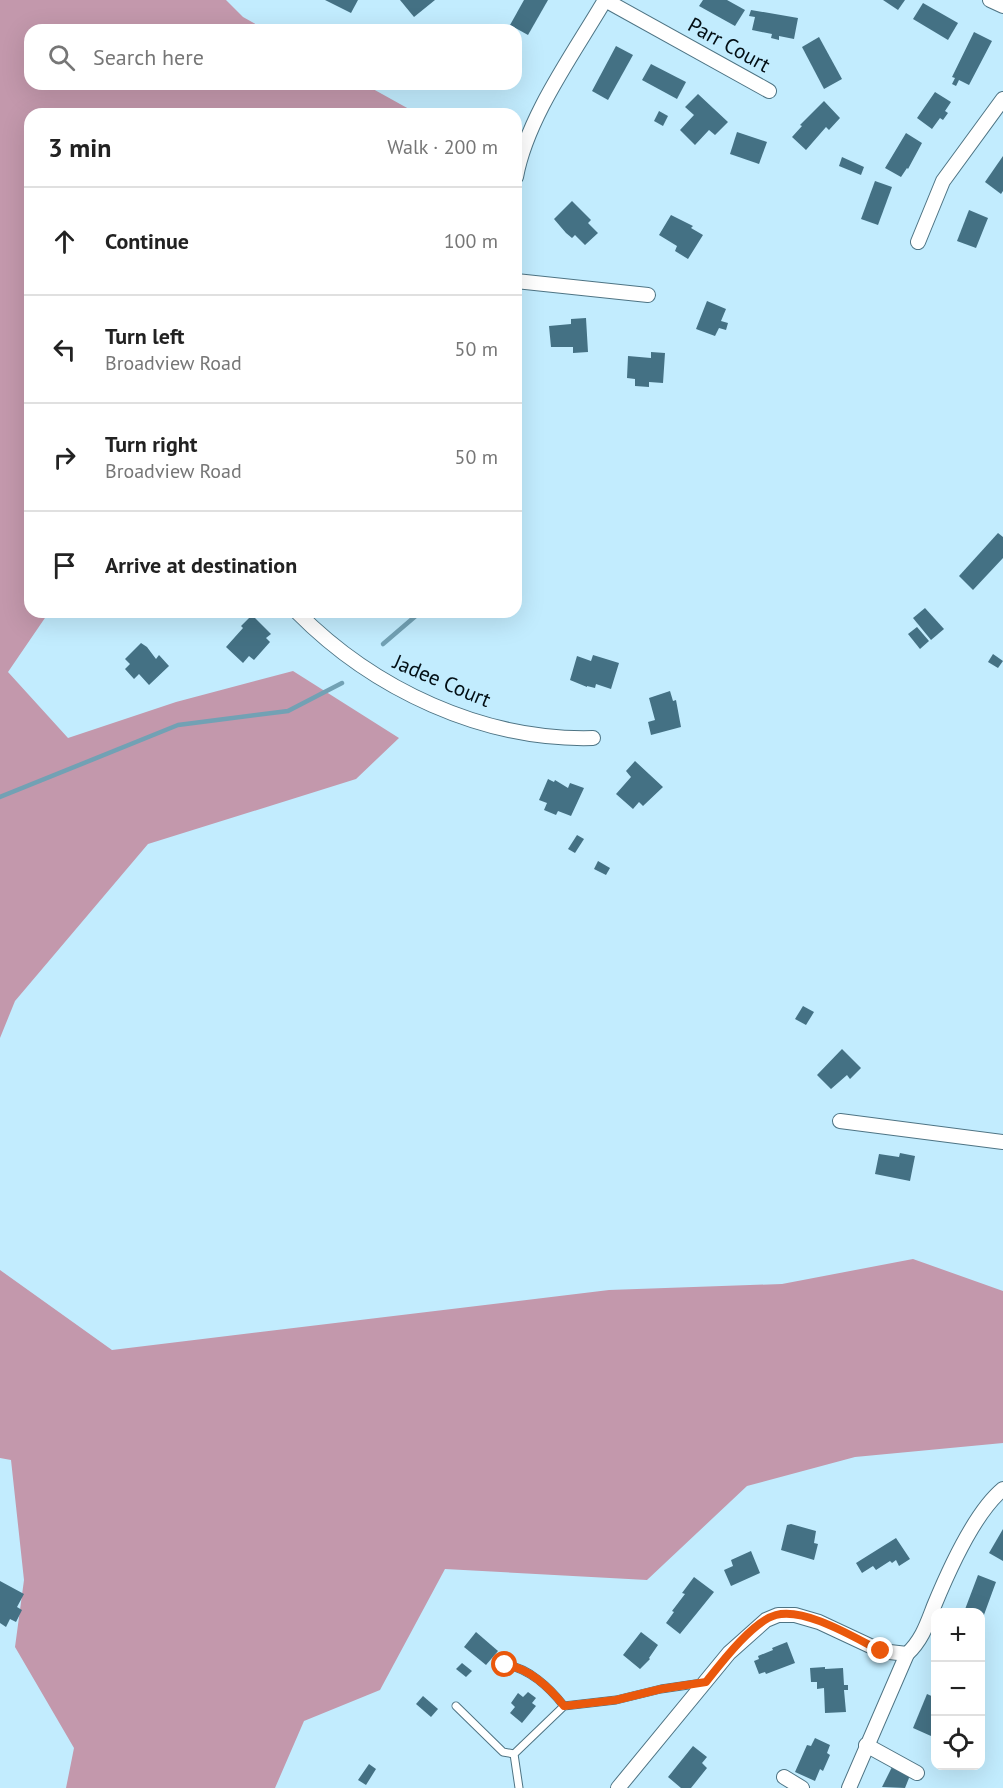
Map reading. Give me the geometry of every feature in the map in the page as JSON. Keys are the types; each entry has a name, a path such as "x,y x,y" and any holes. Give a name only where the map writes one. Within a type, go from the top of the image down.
{"street":[{"name":"Parr Court","path":"605,0 769,92"},
{"path":"522,150 537,116 605,0"},
{"path":"990,0 1003,6"},
{"path":"918,242 943,181 1003,99"},
{"path":"522,282 648,295"},
{"name":"Jadee Court","path":"304,618 346,655 377,676 412,696 460,717 562,739 593,738"},
{"path":"840,1121 1003,1142"},
{"path":"849,1788 907,1654 916,1646 927,1626 950,1572 978,1519 1003,1489"},
{"path":"618,1788 729,1653 766,1620 778,1615 795,1615 819,1622 881,1651 907,1654"},
{"path":"866,1745 917,1773"},
{"path":"784,1777 802,1788"}],"lane":[{"path":"505,1665 513,1666 529,1674 555,1695 564,1706"},
{"path":"514,1754 564,1706 616,1700 661,1689 706,1682"},
{"path":"456,1706 503,1752 514,1754"},
{"path":"514,1754 519,1788"}],"shaded area":[{"path":"0,0 226,0 243,17 255,24 24,24 24,90 375,90 407,108 24,108 24,618 45,618 8,672 68,738 176,702 293,671 399,738 356,779 148,844 15,1001 0,1038"},
{"path":"913,1259 1003,1291 1003,1443 855,1457 747,1486 647,1580 445,1569 380,1690 304,1721 275,1788 66,1788 74,1748 15,1647 24,1580 11,1460 0,1458 0,1270 112,1350 609,1290 782,1284"}],"building":[{"path":"325,0 358,0 351,13"},
{"path":"400,0 435,0 414,17"},
{"path":"524,0 548,0 528,35 522,32 522,24 511,24"},
{"path":"703,0 727,0 745,10 735,26 699,6"},
{"path":"883,0 905,0 898,10"},
{"path":"923,3 958,23 948,40 913,19"},
{"path":"751,10 798,18 794,39 779,36 779,40 771,38 772,34 752,30 755,17 749,16"},
{"path":"974,32 992,41 969,85 959,80 956,86 952,84 955,78 952,77"},
{"path":"819,37 842,79 824,89 802,47"},
{"path":"616,46 633,55 608,100 592,91"},
{"path":"651,64 686,82 677,99 642,80"},
{"path":"935,92 951,102 945,111 948,113 943,120 940,118 932,129 917,118"},
{"path":"698,94 728,122 715,135 709,130 695,145 680,130 694,115 685,107"},
{"path":"824,101 840,118 829,130 826,127 806,150 792,137 802,126 800,125"},
{"path":"659,111 668,116 663,126 654,121"},
{"path":"737,132 767,142 759,164 730,154"},
{"path":"906,133 922,143 901,177 885,168"},
{"path":"1003,156 1003,191 1001,194 985,182"},
{"path":"842,157 864,167 861,175 839,166"},
{"path":"875,181 892,187 878,225 861,219"},
{"path":"572,201 591,220 588,223 598,233 585,245 575,235 572,238 566,233 554,219"},
{"path":"969,210 988,218 976,248 957,241"},
{"path":"671,215 693,226 691,228 703,235 688,259 675,251 677,246 659,235"},
{"path":"707,301 726,309 721,321 728,323 726,330 719,328 715,336 696,329"},
{"path":"586,318 588,352 573,353 573,347 551,347 549,326 571,324 571,319"},
{"path":"651,352 665,353 663,383 649,382 649,387 635,386 635,379 627,378 628,356 651,358"},
{"path":"998,533 1003,537 1003,558 973,590 959,576"},
{"path":"925,608 944,629 931,640 913,618"},
{"path":"249,618 255,618 271,634 266,638 270,642 254,660 249,656 243,663 226,647 243,628 241,626"},
{"path":"917,627 929,641 920,649 908,634"},
{"path":"141,643 156,659 159,655 169,666 149,685 139,674 134,679 125,669 130,664 125,659"},
{"path":"993,654 1003,661 998,668 988,662"},
{"path":"593,655 619,663 611,689 596,684 595,688 587,687 570,680 577,656 591,661"},
{"path":"670,691 673,701 676,700 681,727 651,735 648,722 655,720 649,698"},
{"path":"635,761 663,787 643,806 639,802 633,809 616,794 631,777 626,771"},
{"path":"548,779 554,782 555,780 568,788 570,783 584,788 571,816 558,811 556,815 544,810 547,803 539,800"},
{"path":"577,835 584,839 575,853 568,849"},
{"path":"598,861 610,868 606,875 594,869"},
{"path":"803,1006 814,1012 806,1025 795,1019"},
{"path":"842,1049 861,1068 850,1079 847,1075 831,1089 817,1075"},
{"path":"900,1153 915,1156 910,1181 875,1174 879,1154 899,1157"},
{"path":"787,1525 816,1531 814,1543 818,1544 814,1560 781,1550"},
{"path":"1003,1529 1003,1561 989,1553"},
{"path":"896,1538 910,1559 899,1566 896,1560 892,1563 890,1561 876,1570 873,1566 862,1573 856,1563"},
{"path":"751,1551 760,1573 731,1586 724,1570 733,1566 731,1560"},
{"path":"978,1575 996,1582 985,1612 985,1608 966,1608"},
{"path":"694,1577 714,1592 680,1634 666,1623 685,1594 682,1593"},
{"path":"0,1581 24,1594 17,1607 22,1610 16,1622 10,1619 6,1627 0,1623"},
{"path":"476,1632 498,1651 486,1665 464,1647"},
{"path":"641,1632 658,1645 650,1659 640,1669 623,1655"},
{"path":"787,1642 795,1663 766,1674 765,1672 759,1674 754,1661 759,1659 758,1656"},
{"path":"462,1663 472,1671 466,1677 456,1669"},
{"path":"825,1667 825,1669 843,1668 844,1685 848,1685 848,1690 844,1690 846,1712 825,1713 824,1688 817,1689 817,1682 811,1682 810,1668"},
{"path":"528,1692 536,1698 532,1703 536,1706 522,1723 510,1713 515,1707 511,1703 518,1693 523,1697"},
{"path":"927,1694 931,1696 931,1736 913,1728"},
{"path":"423,1696 438,1709 431,1717 416,1704"},
{"path":"815,1738 830,1745 827,1753 830,1755 823,1771 820,1769 815,1781 795,1772 807,1745 811,1746"},
{"path":"693,1746 707,1757 702,1763 707,1768 691,1788 681,1788 668,1777"},
{"path":"369,1764 376,1769 366,1785 358,1780"},
{"path":"893,1765 911,1773 905,1788 882,1787"}],"waterway":[{"path":"383,644 413,618"},
{"path":"0,797 178,725 288,711 342,683"}],"route":[{"path":"505,1665 513,1666 529,1674 555,1695 564,1706 588,1705 706,1682 729,1653 766,1620 778,1615 795,1615 819,1622 881,1651"}]}
